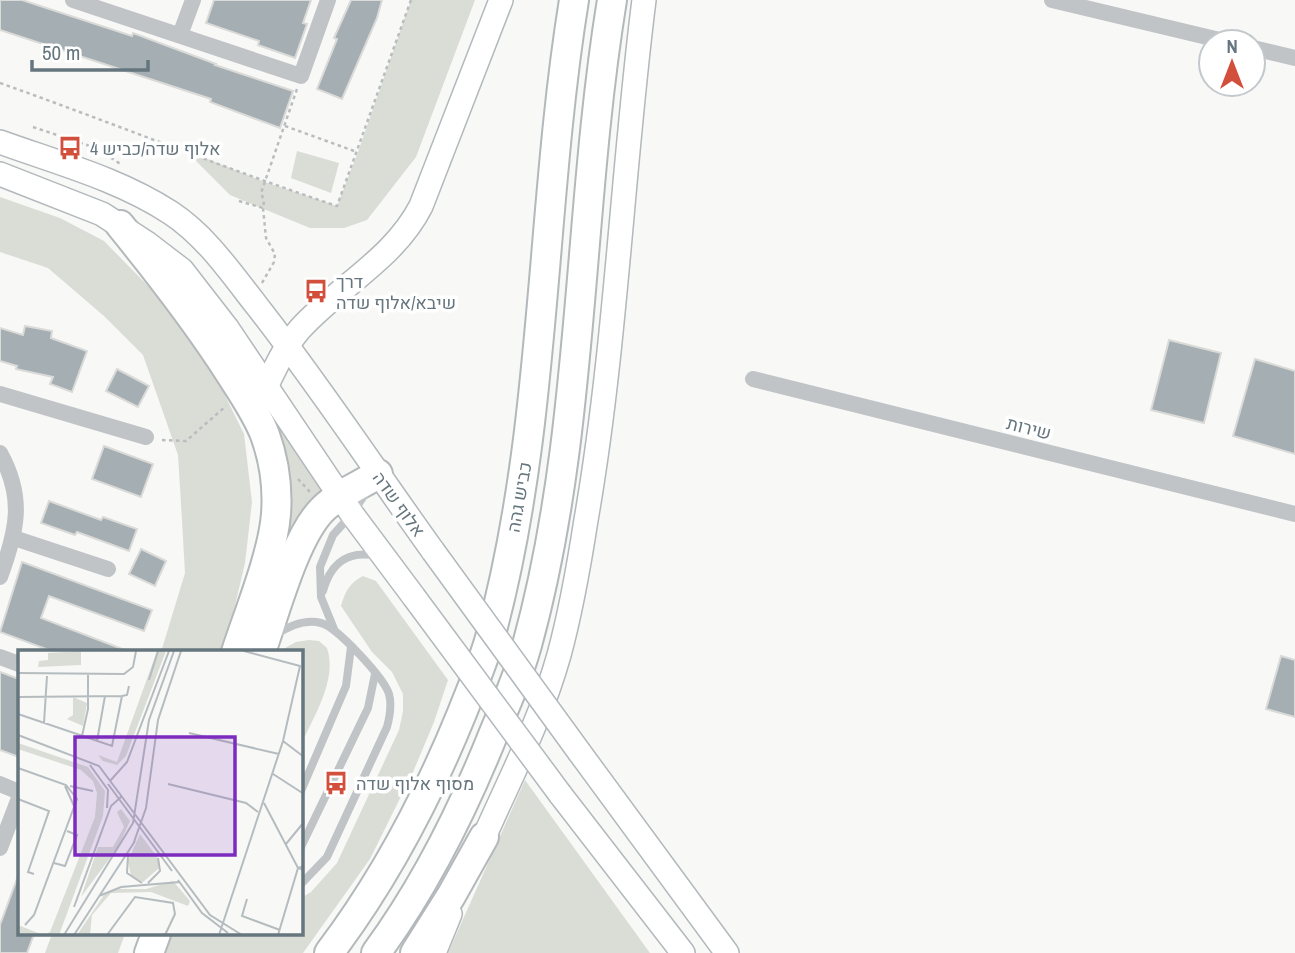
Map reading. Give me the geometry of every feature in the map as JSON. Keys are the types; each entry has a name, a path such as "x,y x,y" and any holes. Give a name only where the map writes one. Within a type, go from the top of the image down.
{"highway":[{"name":"כביש גהה","path":"329,953 373,892 431,787 491,637 508,558 528,440 564,65 574,0"},
{"name":"כביש גהה","path":"376,953 405,911 465,803 505,705 535,614 570,407 601,69 612,0"},
{"path":"120,225 152,264 223,363 264,432 276,481 276,515 253,650"},
{"path":"253,650 313,520 340,506 378,474"},
{"path":"415,953 484,837"},
{"path":"142,953 147,936"},
{"path":"149,953 155,936"}],"main road":[{"path":"267,385 299,330 332,298 394,247 412,224 501,0"},
{"path":"433,953 515,770 558,657 577,572 594,476 607,375 634,73 644,0"},
{"name":"אלוף שדה","path":"0,142 134,191 173,214 224,264 288,346 433,551 727,953"},
{"path":"0,174 70,200 120,225 182,270 267,385 340,506 388,561 560,794 683,953"},
{"path":"265,317 279,320 291,317 332,298"},
{"path":"613,862 662,953"}],"street":[{"path":"73,0 301,76 328,0"},
{"path":"180,35 193,0"},
{"path":"1052,0 1197,35"},
{"path":"1267,51 1295,58"},
{"name":"שירות","path":"753,379 1295,514"},
{"path":"0,394 146,437"},
{"path":"0,453 12,479 17,504 14,538 0,577"},
{"path":"14,538 108,569"},
{"path":"0,657 18,664"},
{"path":"0,784 18,792"},
{"path":"0,848 18,801"}],"lane":[{"path":"334,629 321,597 320,567 333,535 340,506"},
{"path":"321,597 326,581 340,560 364,554 388,561"},
{"path":"253,650 276,634 296,625 322,623 334,629 351,647 387,688 390,697 391,709 387,727 327,857 303,882"},
{"path":"303,786 345,686 351,647"},
{"path":"303,843 368,708 375,674"}],"path":[{"path":"0,83 265,182 337,206 411,0"},
{"path":"261,283 274,262 275,254 266,238 261,193 301,76"},
{"path":"285,126 358,152"},
{"path":"239,201 263,208"},
{"path":"146,437 186,441 228,405 224,398"},
{"path":"272,462 278,461 340,506"}],"shaded area":[{"path":"411,0 475,0 416,157 367,220 344,228 310,228 230,195 185,150 265,182 337,206"},
{"path":"297,151 339,163 331,193 291,178"},
{"path":"0,197 60,218 104,241 152,290 204,353 244,434 252,502 245,563 224,650 162,650 185,573 178,455 143,355 104,316 48,268 0,252"},
{"path":"280,421 328,492 283,568 267,424"},
{"path":"363,576 376,581 448,680 413,772 370,859 303,953 163,953 169,936 303,936 303,897 311,892 337,863 399,730 403,711 403,694 392,672 372,652 341,606 348,588"},
{"path":"319,641 327,648 330,660 323,698 303,741 303,650 282,650 296,642"},
{"path":"525,780 650,953 448,953"},
{"path":"51,936 124,936 118,953 45,953"}],"building":[{"path":"0,0 22,0 132,36 133,33 215,65 293,91 280,128 210,102 211,99 0,30"},
{"path":"214,0 311,0 303,23 307,24 295,58 258,45 259,41 206,23"},
{"path":"351,0 382,0 377,18 342,99 317,89 337,39 334,38"},
{"path":"25,326 52,331 51,338 87,351 72,392 50,384 53,377 16,369 17,366 0,361 0,328 23,335"},
{"path":"1169,340 1221,353 1204,423 1151,410"},
{"path":"1255,359 1295,371 1295,454 1233,436"},
{"path":"117,369 149,386 138,407 106,391"},
{"path":"104,446 153,464 141,497 92,479"},
{"path":"49,501 101,520 103,517 137,529 129,551 77,532 75,535 41,523"},
{"path":"141,549 166,561 155,586 129,574"},
{"path":"22,562 152,610 144,631 49,596 41,618 125,650 49,650 0,632"},
{"path":"1281,656 1295,660 1295,717 1266,709"},
{"path":"0,672 18,679 18,757 0,750"},
{"path":"18,876 18,936 33,936 27,953 0,953 0,925"}],"place":[{"name":"אלוף שדה/כביש 4","path":"70,148"},
{"name":"דרך שיבא/אלוף שדה","path":"316,291"},
{"name":"מסוף אלוף שדה","path":"336,783"}]}
